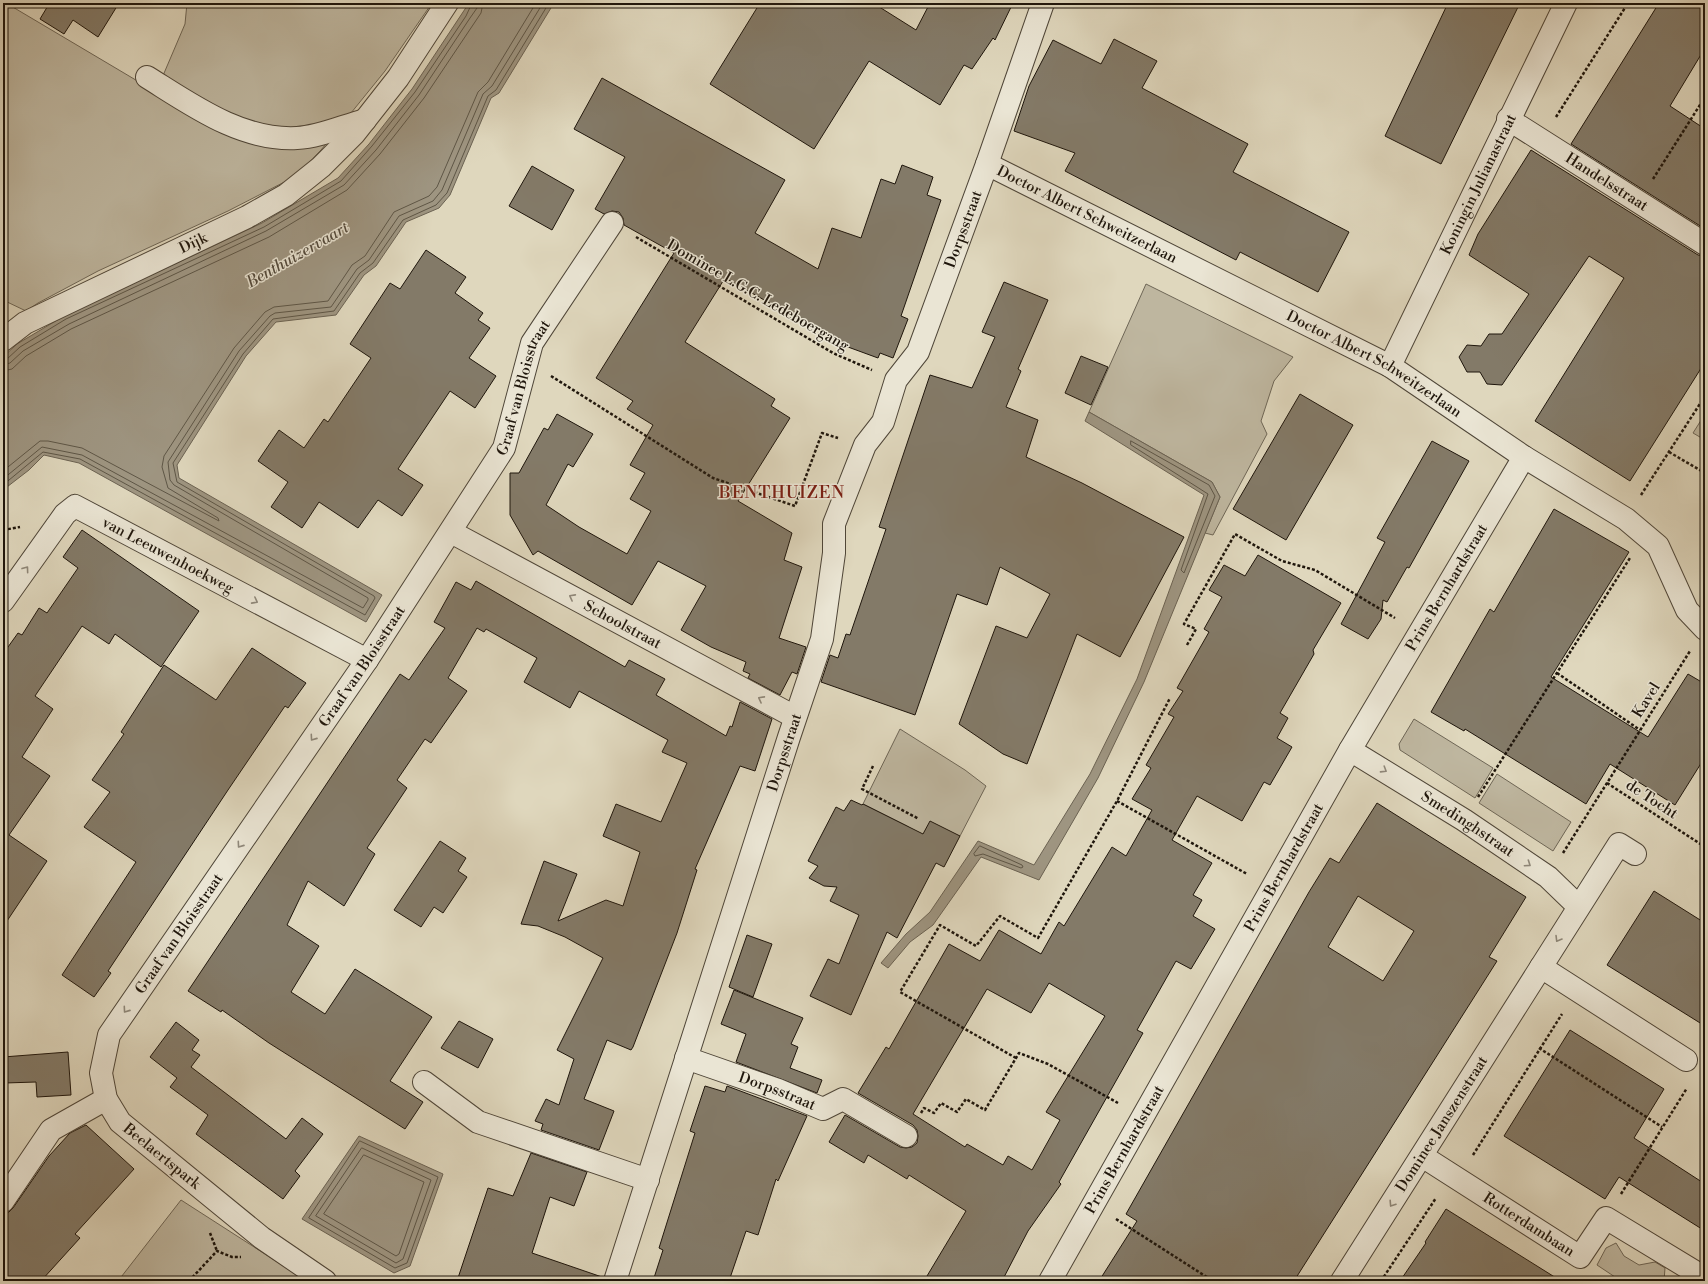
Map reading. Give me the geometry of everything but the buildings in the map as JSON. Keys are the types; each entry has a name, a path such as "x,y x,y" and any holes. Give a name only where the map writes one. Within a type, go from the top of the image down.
{"street":[{"name":"Dijk","path":"3,340 25,322 247,217 286,195 321,167 354,134 398,78 447,3"},
{"name":"Dorpsstraat","path":"615,1281 795,717 822,639 834,553 834,524 865,445 883,422 896,380 918,352 987,164 1043,3"},
{"name":"Koningin Julianastraat","path":"1390,366 1508,119 1566,3"},
{"path":"147,77 209,115 240,128 269,135 297,138 365,120"},
{"name":"Handelsstraat","path":"1508,119 1705,244"},
{"name":"Doctor Albert Schweitzerlaan","path":"987,164 1390,366 1524,457 1626,519 1645,534 1658,546 1686,610 1705,629"},
{"name":"Graaf van Bloisstraat","path":"106,1099 101,1073 109,1035 367,660 504,448 532,343 612,223"},
{"name":"Prins Bernhardstraat","path":"1050,1281 1350,750 1524,457"},
{"name":"van Leeuwenhoekweg","path":"3,601 65,514 75,506 367,660"},
{"name":"Schoolstraat","path":"451,532 795,717"},
{"name":"Smedinghstraat","path":"1350,750 1464,820 1548,877 1578,906"},
{"name":"Dominee Janszenstraat","path":"1342,1281 1578,906 1619,844 1635,854"},
{"path":"1541,967 1686,1060"},
{"name":"Dorpsstraat","path":"686,1058 778,1090 823,1108 843,1099 906,1136"},
{"path":"424,1082 478,1122 648,1180"},
{"path":"3,1201 51,1130 106,1099"},
{"name":"Beelaertspark","path":"106,1099 120,1122 262,1238 325,1281"},
{"name":"Rotterdambaan","path":"1422,1156 1580,1257 1606,1218"},
{"path":"1606,1218 1705,1278"}],"path":[{"path":"1541,140 1628,3"},
{"path":"1639,202 1705,97"},
{"name":"Dominee L.G.C. Ledeboergang","path":"612,223 833,353 896,380"},
{"path":"527,361 713,478 795,506 822,433 865,445"},
{"path":"1626,519 1705,396"},
{"path":"1669,451 1705,473"},
{"path":"1187,645 1196,630 1184,624 1236,534 1282,561 1315,570 1420,633"},
{"path":"1464,820 1645,534"},
{"name":"Kavel","path":"1548,877 1705,629"},
{"path":"1557,673 1640,730"},
{"path":"1016,1058 900,992 940,925 976,946 1000,916 1038,938 1117,800 1170,698"},
{"path":"873,766 862,789 919,819"},
{"name":"de Tocht","path":"1607,783 1705,847"},
{"path":"1117,800 1272,888"},
{"path":"1381,1281 1455,1177 1577,990"},
{"path":"1539,1048 1662,1127"},
{"path":"906,1136 924,1108 934,1113 941,1103 957,1112 966,1099 985,1110 1019,1053 1048,1064 1143,1116"},
{"path":"1606,1218 1691,1081"},
{"path":"1093,1205 1213,1281"},
{"path":"189,1281 217,1252 232,1257 244,1257 278,1248"},
{"path":"107,1281 110,1277"}],"shaded area":[{"path":"3,3 6,3 156,92 185,24 187,3 432,3 385,71 321,150 296,176 228,211 98,271 26,311 3,300"},
{"path":"1146,284 1293,357 1274,381 1261,421 1267,434 1213,535 1205,533 1220,497 1212,482 1089,412"},
{"path":"1705,414 1705,440 1693,433"},
{"path":"1414,719 1493,768 1475,798 1400,750 1399,744"},
{"path":"900,729 965,770 986,786 960,836 922,837 907,826 863,804"},
{"path":"1497,774 1571,822 1553,851 1479,803"},
{"path":"181,1200 307,1281 118,1281"},
{"path":"1616,1243 1624,1256 1639,1265 1655,1262 1665,1268 1664,1281 1621,1281 1597,1265 1606,1248"}],"water":[{"name":"Benthuizervaart","path":"469,3 554,3 499,93 491,98 450,195 439,208 406,222 376,266 364,275 336,315 276,322 246,356 177,465 179,478 382,595 366,622 79,463 44,455 29,470 3,490 3,357 17,344 64,316 262,223 338,178 369,144 412,89"},
{"path":"1089,412 1212,482 1220,497 1144,682 1098,778 1039,880 981,857 933,925 910,942 888,968 881,963 906,934 930,912 978,841 1034,865 1090,774 1137,679 1204,495 1085,421"},
{"path":"359,1136 443,1174 410,1266 394,1273 302,1219"}],"district":[{"name":"BENTHUIZEN","path":"782,492"}]}
